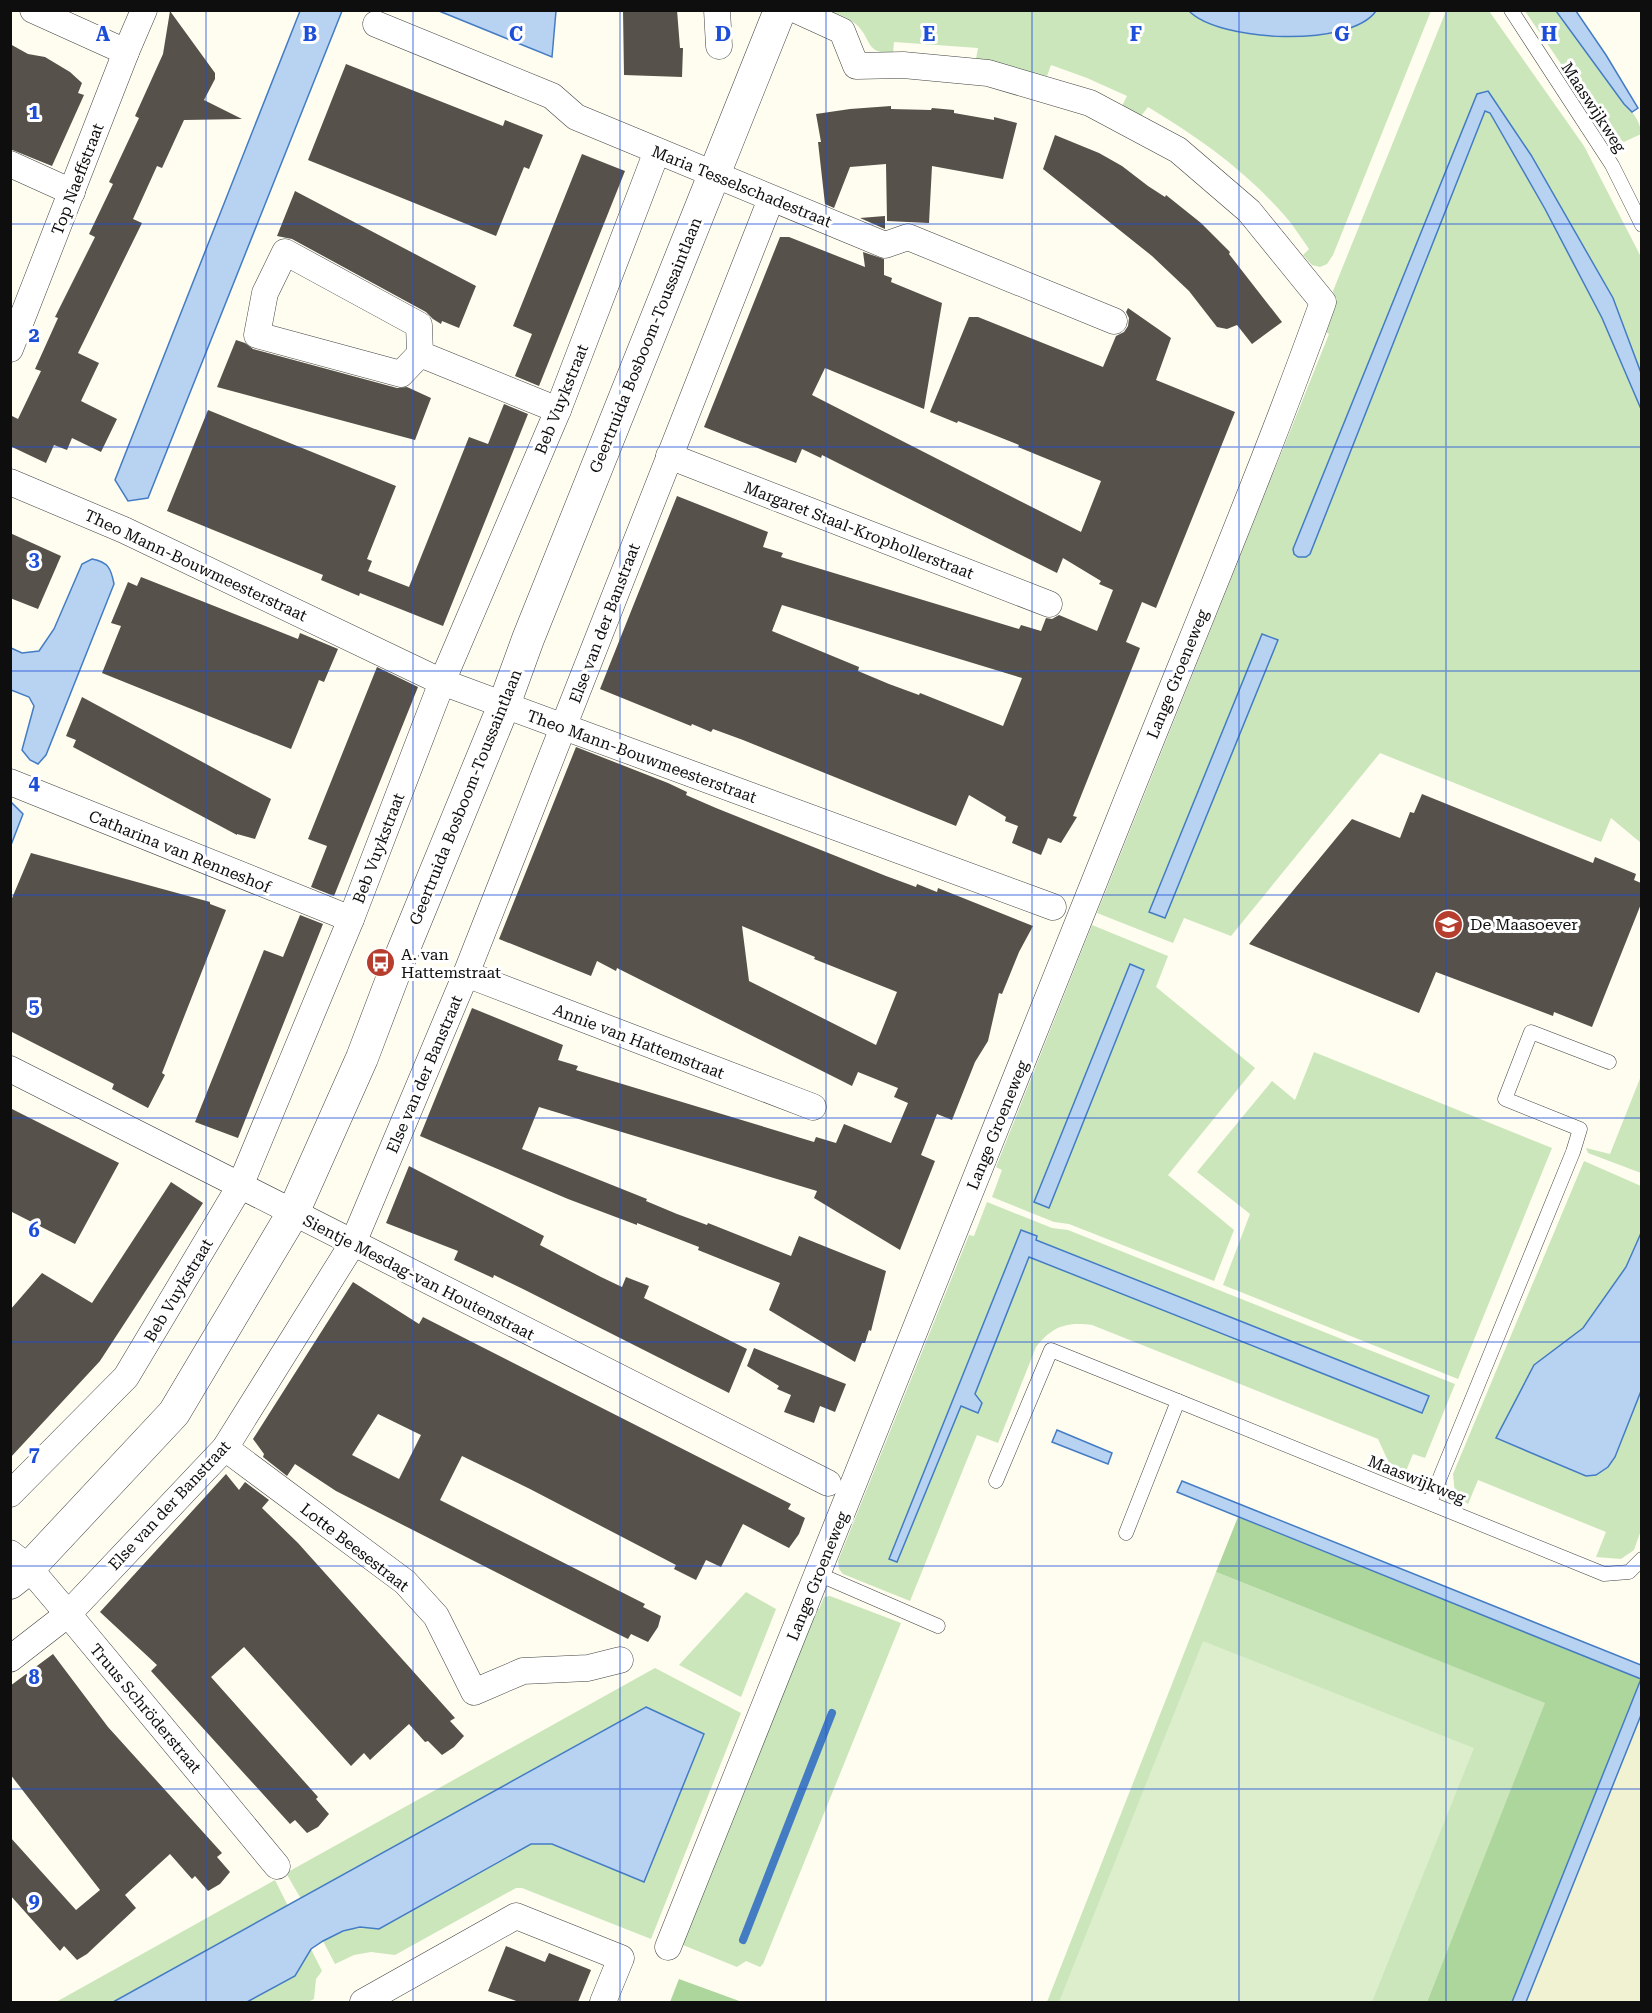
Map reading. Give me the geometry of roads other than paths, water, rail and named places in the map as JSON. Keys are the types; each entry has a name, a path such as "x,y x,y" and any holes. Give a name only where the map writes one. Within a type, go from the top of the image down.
{"street":[{"path":"33,10 126,52"},
{"name":"Top Naeffstraat","path":"10,349 144,10"},
{"path":"717,10 719,46"},
{"name":"Geertruida Bosboom-Toussaintlaan","path":"17,1568 174,1413 293,1213 362,1058 780,10"},
{"name":"Lange Groeneweg","path":"668,1947 1279,424 1323,302 1250,211 1178,150 1090,104 988,73 903,65 856,66 842,31 796,10"},
{"name":"Maria Tesselschadestraat","path":"376,24 552,96 576,117 885,245 908,237 1114,321"},
{"name":"Beb Vuykstraat","path":"10,1494 126,1377 240,1186 351,919 442,682 558,410 657,151"},
{"path":"10,164 72,192"},
{"name":"Else van der Banstraat","path":"10,1659 68,1614 225,1448 353,1243 466,974 771,199"},
{"path":"285,252 418,325 420,354 401,374 257,335 265,293 285,252"},
{"path":"420,354 558,410"},
{"name":"Margaret Staal-Krophollerstraat","path":"669,456 1049,604"},
{"name":"Theo Mann-Bouwmeesterstraat","path":"10,482 124,530 442,682 1053,907"},
{"name":"Catharina van Renneshof","path":"10,782 351,919"},
{"name":"Annie van Hattemstraat","path":"466,974 813,1107"},
{"name":"Sientje Mesdag-van Houtenstraat","path":"10,1069 828,1483"},
{"name":"Lotte Beesestraat","path":"225,1448 405,1582 436,1616 474,1692 523,1671 588,1668 620,1660"},
{"name":"Truus Schröderstraat","path":"17,1568 68,1614 277,1866"},
{"path":"363,2002 516,1916 621,1958 603,2002"}],"lane":[{"name":"Maaswijkweg","path":"1510,10 1612,165 1641,225"},
{"path":"1430,1502 1573,1152 1580,1129 1505,1099 1531,1032 1609,1062"},
{"name":"Maaswijkweg","path":"996,1481 1051,1350 1604,1574 1629,1572 1641,1559"},
{"path":"1126,1533 1178,1401"},
{"path":"818,1574 938,1626"}],"water":[{"path":"300,11 342,11 148,498 128,501 115,480"},
{"path":"439,11 556,11 552,57"},
{"path":"1189,11 1376,11 1362,23 1340,31 1284,36 1227,29 1205,21"},
{"path":"1556,11 1576,11 1638,108 1632,112 1624,104"},
{"path":"1488,91 1531,155 1613,298 1641,373 1641,409 1602,318 1545,209 1490,113 1485,111 1310,554 1306,557 1298,557 1294,554 1293,549 1477,94"},
{"path":"92,559 108,567 114,584 46,755 38,764 30,760 22,750 34,706 29,697 11,690 11,648 22,653 39,651 54,629 82,564"},
{"path":"1262,634 1278,640 1165,918 1149,912"},
{"path":"11,802 23,814 11,845"},
{"path":"1130,964 1144,970 1049,1208 1034,1202"},
{"path":"1021,1230 1037,1236 1036,1240 1429,1396 1422,1413 1029,1257 975,1394 982,1403 978,1413 961,1406 897,1562 889,1559"},
{"path":"1641,1233 1641,1391 1615,1457 1608,1467 1596,1475 1586,1476 1496,1438 1534,1365 1583,1328 1626,1267"},
{"path":"1057,1430 1112,1453 1108,1464 1052,1442"},
{"path":"1182,1481 1641,1665 1641,1679 1177,1492"},
{"path":"1641,1679 1641,1715 1526,2002 1512,2002"},
{"path":"646,1707 704,1734 644,1882 552,1844 531,1844 379,1929 360,1927 343,1931 323,1941 311,1949 295,1976 247,2002 113,2002"}],"waterway":[{"path":"743,1940 832,1713"}],"place":[{"name":"De Maasoever","path":"1449,924"},
{"name":"A. van Hattemstraat","path":"380,963"}]}
